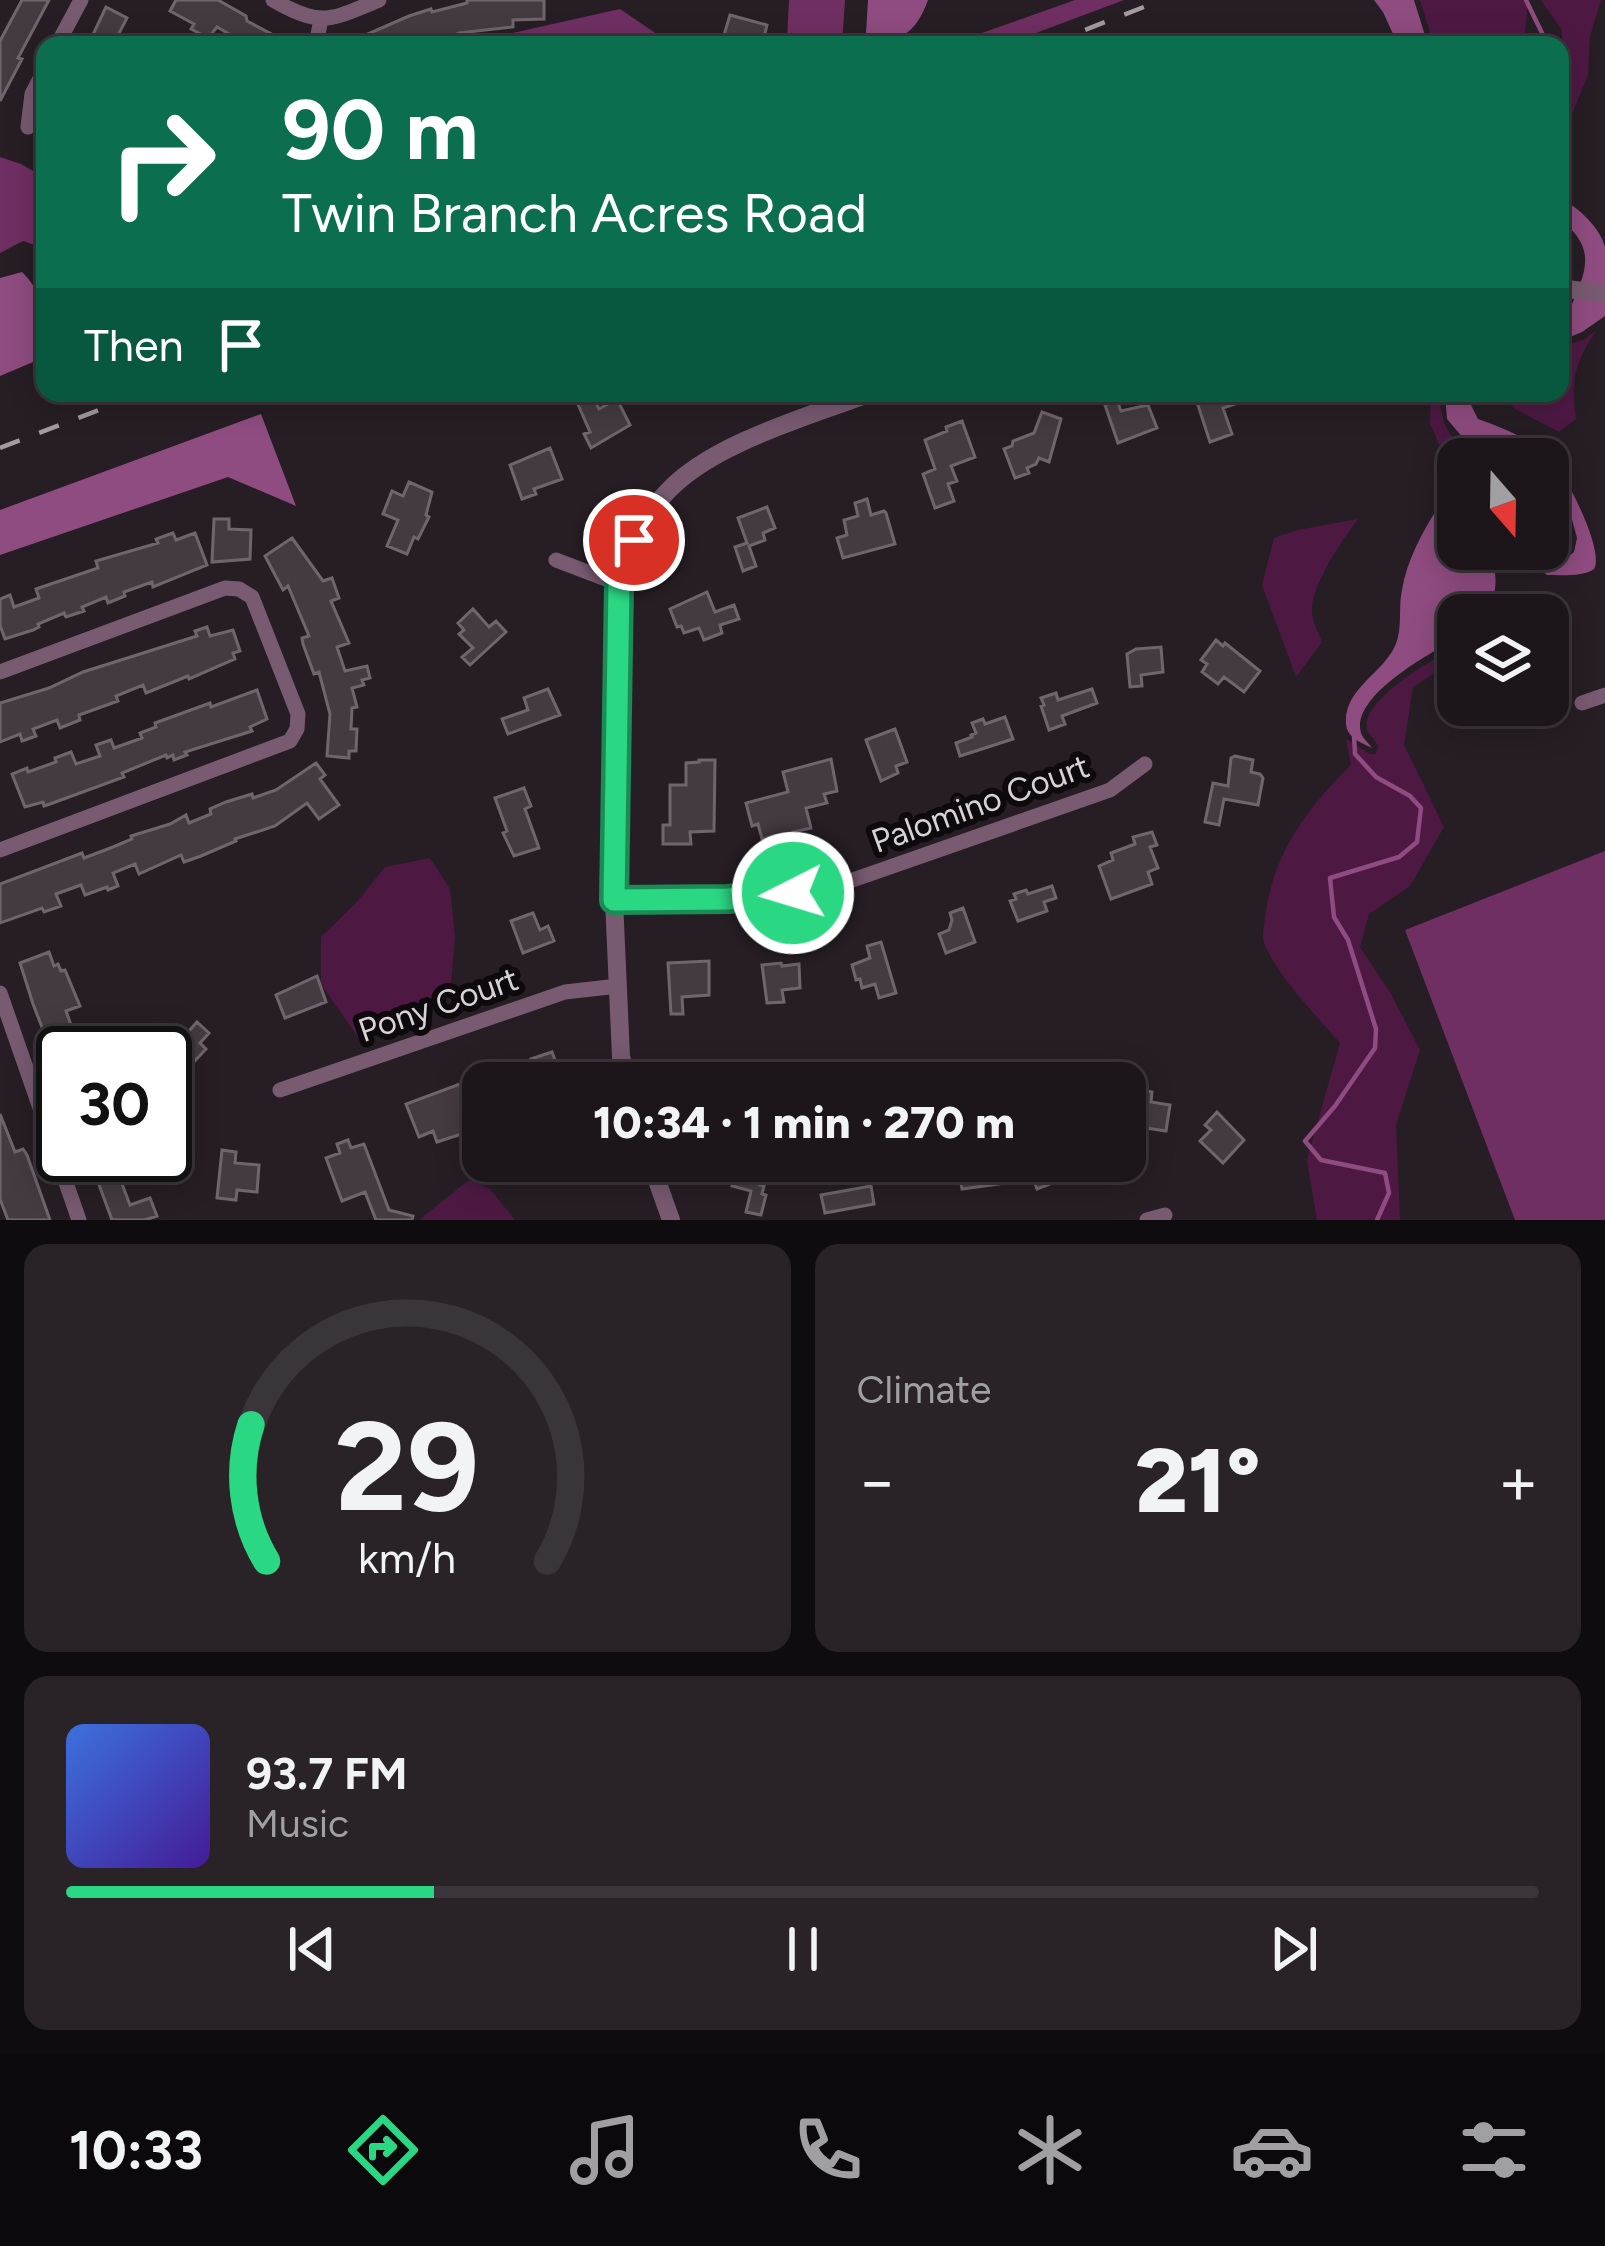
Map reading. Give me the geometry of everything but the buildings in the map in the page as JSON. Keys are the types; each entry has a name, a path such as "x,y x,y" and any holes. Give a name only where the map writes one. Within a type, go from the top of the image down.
{"street":[{"path":"62,36 81,0"},
{"path":"273,0 308,18 321,19 379,0"},
{"path":"318,36 321,19"},
{"path":"28,127 36,86"},
{"path":"1569,289 1605,294"},
{"path":"622,1062 614,900 619,584 634,540 667,492 708,460 745,441 847,402"},
{"path":"556,560 619,584"},
{"path":"0,672 225,588 252,597 298,714 290,741 2,843"},
{"path":"1582,703 1605,695"},
{"name":"Palomino Court","path":"614,900 746,898 858,879 1110,790 1145,764"},
{"name":"Pony Court","path":"280,1090 565,992 618,986"},
{"path":"0,993 79,1220"},
{"path":"657,1182 670,1220"},
{"path":"1147,1220 1165,1215"}],"shaded area":[{"path":"789,0 845,0 843,36 787,36"},
{"path":"868,0 928,0 920,18 900,36 866,34"},
{"path":"1075,0 1124,0 1028,36 973,36"},
{"path":"1374,0 1414,0 1425,36 1394,36"},
{"path":"1420,0 1528,0 1525,36 1431,36"},
{"path":"1541,0 1601,0 1590,36 1588,75 1569,123 1569,36 1562,36"},
{"path":"620,9 660,36 499,36"},
{"path":"0,157 36,173 36,245 23,241 0,253"},
{"path":"1569,204 1603,240 1605,316 1569,337 1569,308 1585,260 1569,228"},
{"path":"22,272 36,291 36,361 0,376 0,278"},
{"path":"1597,330 1576,373 1576,419 1559,432 1507,402 1569,402 1569,345"},
{"path":"1431,402 1440,402 1446,426 1455,438 1437,439 1430,424"},
{"path":"1446,402 1470,402 1478,419 1522,438 1463,438 1447,419"},
{"path":"261,414 296,506 228,477 0,555 0,510"},
{"path":"1569,487 1594,546 1594,569 1547,575 1541,570 1569,570 1577,538"},
{"path":"1437,509 1437,570 1495,570 1494,594 1437,594 1437,650 1396,677 1368,705 1361,733 1372,748 1349,733 1347,712 1357,691 1395,646 1409,563"},
{"path":"1358,519 1316,591 1312,614 1322,642 1296,677 1262,585 1274,538"},
{"path":"1434,660 1437,672 1413,687 1404,745 1444,827 1410,886 1369,914 1360,947 1420,1050 1396,1125 1400,1220 1317,1220 1307,1160 1340,1043 1271,958 1263,939 1269,895 1294,834 1351,765 1346,739 1376,754 1378,746 1367,730 1375,705"},
{"path":"1605,851 1605,1220 1515,1220 1405,930"},
{"path":"430,858 450,889 455,937 450,994 413,1020 360,1040 321,984 321,937 385,867"},
{"path":"466,1182 474,1182 490,1189 515,1220 419,1220"}],"waterway":[{"path":"1526,0 1542,36"},
{"path":"1354,735 1355,754 1376,777 1410,796 1421,808 1417,842 1399,857 1330,878 1334,917 1348,940 1376,1029 1375,1048 1305,1141 1321,1160 1385,1173 1389,1193 1377,1220"}],"railway":[{"path":"1069,36 1162,0"},
{"path":"0,448 120,402"}],"route":[{"path":"634,540 619,584 614,900 793,893"}]}
